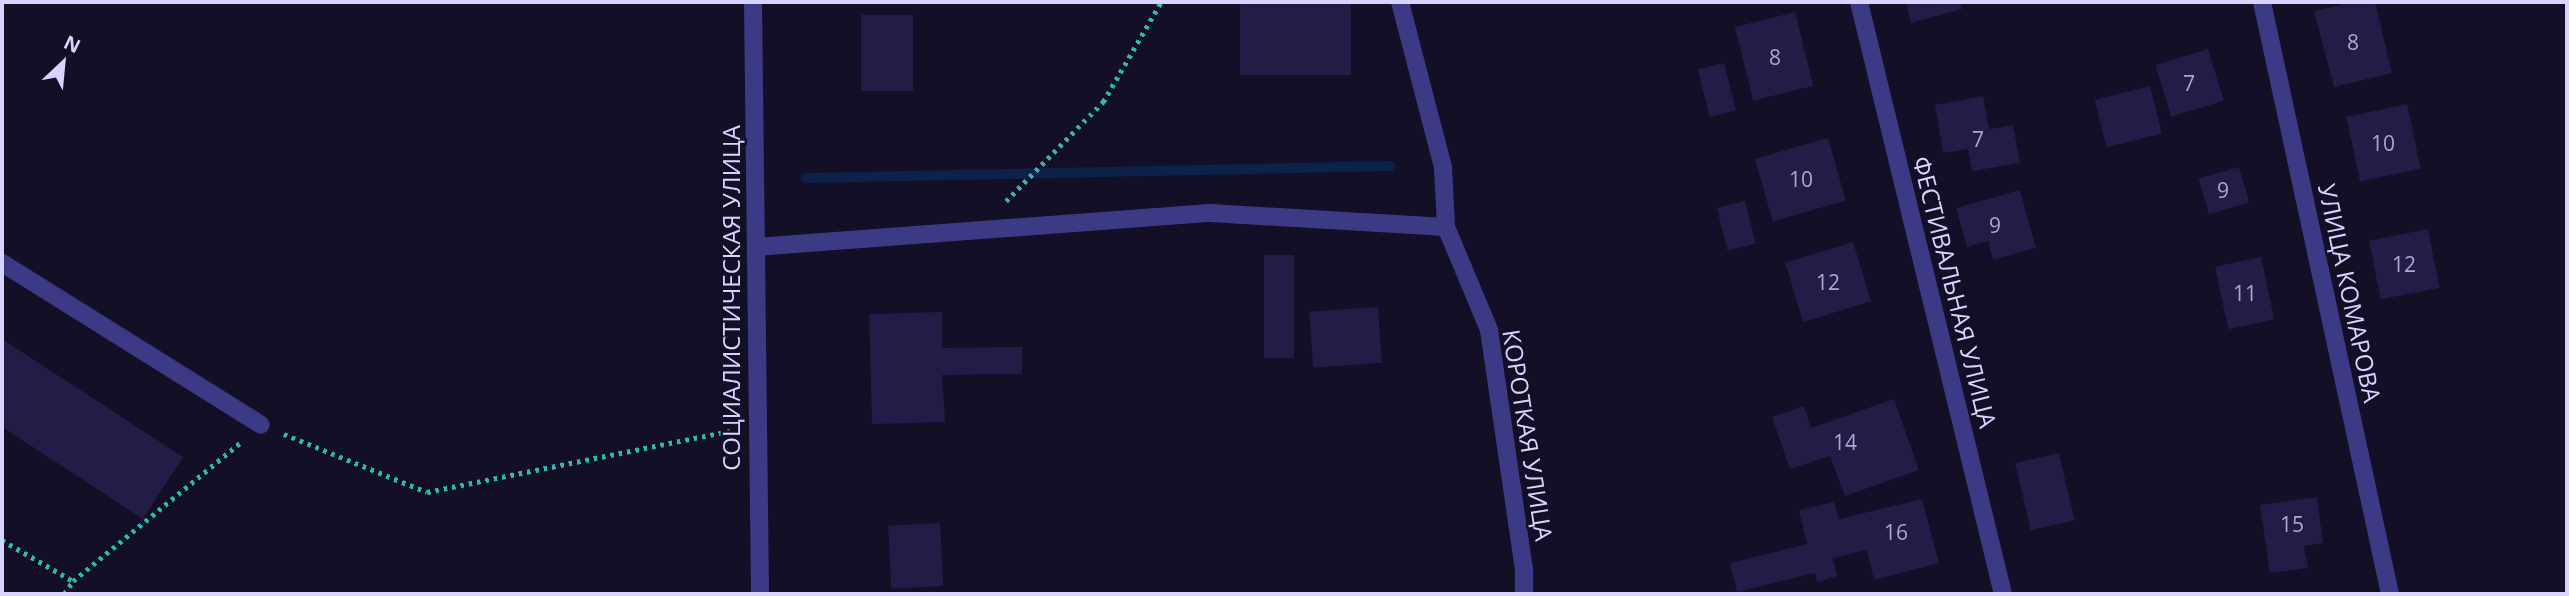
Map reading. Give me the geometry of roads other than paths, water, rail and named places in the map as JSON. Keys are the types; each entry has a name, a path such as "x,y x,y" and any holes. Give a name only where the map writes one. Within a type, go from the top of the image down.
{"street":[{"name":"СОЦИАЛИСТИЧЕСКАЯ УЛИЦА","path":"753,2 760,594"},
{"name":"КОРОТКАЯ УЛИЦА","path":"1400,2 1443,167 1446,227 1489,330 1524,569 1524,594"},
{"name":"ФЕСТИВАЛЬНАЯ УЛИЦА","path":"1859,2 2003,594"},
{"name":"УЛИЦА КОМАРОВА","path":"2262,2 2390,594"},
{"path":"755,247 1210,214 1446,227"},
{"path":"2,263 261,425"}],"waterway":[{"path":"806,178 1390,166"}]}
